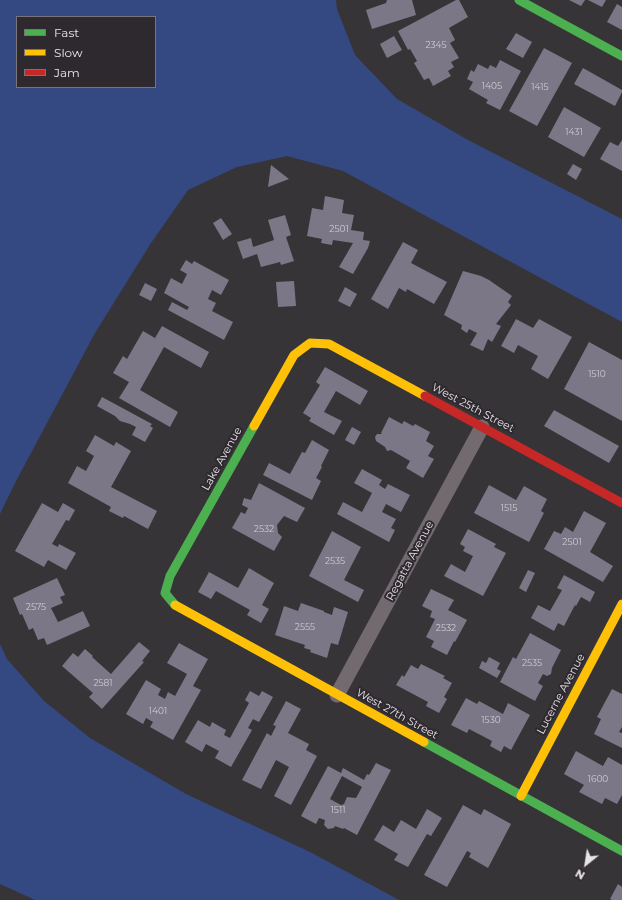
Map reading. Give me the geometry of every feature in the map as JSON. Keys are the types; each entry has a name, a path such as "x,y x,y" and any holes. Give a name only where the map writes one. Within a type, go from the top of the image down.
{"street":[{"path":"519,0 622,56"},
{"name":"West 25th Street","path":"310,343 329,344 622,503"},
{"name":"Lake Avenue","path":"165,593 170,576 294,355 310,343"},
{"name":"Regatta Avenue","path":"337,695 482,427"},
{"name":"West 27th Street","path":"165,593 176,607 622,851"},
{"name":"Lucerne Avenue","path":"521,796 622,604"}],"water":[{"path":"0,0 336,0 337,9 355,55 397,99 468,140 622,219 622,322 343,171 287,156 237,167 188,190 151,243 95,333 0,514"},
{"path":"0,644 7,659 44,701 90,738 186,794 310,852 399,900 35,900 0,884"}],"building":[{"path":"387,0 412,0 416,15 372,29 366,10 386,3"},
{"path":"456,0 459,0 468,17 449,28 455,40 450,43 459,58 451,62 454,67 448,71 451,76 433,86 429,78 424,80 414,63 417,61 410,49 408,50 398,31"},
{"path":"569,0 585,0 581,6"},
{"path":"588,0 606,0 602,7"},
{"path":"617,4 622,7 622,30 607,22"},
{"path":"516,33 532,42 523,58 506,49"},
{"path":"394,36 402,50 387,58 380,44"},
{"path":"544,48 572,63 537,126 509,111"},
{"path":"500,60 521,71 500,110 486,103 488,100 469,89 473,82 467,79 471,70 474,72 478,64 488,69 490,65 496,68"},
{"path":"583,68 622,90 615,106 574,84"},
{"path":"564,107 601,128 584,157 548,137"},
{"path":"622,140 622,171 600,159 610,142 618,146"},
{"path":"573,164 582,169 576,180 567,174"},
{"path":"271,165 289,179 268,187"},
{"path":"325,196 344,200 342,213 354,215 351,230 364,232 363,240 370,241 368,248 353,274 339,267 353,243 333,240 332,245 321,243 322,239 307,236 312,208 323,210"},
{"path":"285,215 291,235 286,237 294,261 281,265 280,262 261,267 257,254 243,259 237,242 251,238 253,247 274,240 268,220"},
{"path":"221,218 232,234 223,240 213,223"},
{"path":"403,242 418,250 411,263 447,282 434,304 407,289 406,292 399,288 388,309 371,299"},
{"path":"186,260 192,264 194,261 229,280 221,295 212,290 208,299 216,303 212,311 233,322 224,340 168,310 172,302 187,310 189,307 164,293 171,278 182,284 187,274 180,270"},
{"path":"463,271 489,280 512,296 508,302 511,305 496,324 501,326 492,342 488,339 483,351 470,345 477,333 469,329 467,333 461,329 462,325 444,315"},
{"path":"294,281 296,306 278,307 276,282"},
{"path":"145,283 157,289 151,301 139,295"},
{"path":"345,287 357,294 350,307 338,301"},
{"path":"516,319 533,328 539,319 572,337 548,379 531,369 538,356 518,345 514,353 501,346"},
{"path":"162,326 209,352 201,368 164,347 140,390 178,412 170,427 119,398 129,382 113,373 123,356 127,359 143,331 155,338"},
{"path":"589,342 622,360 622,421 564,389"},
{"path":"325,367 368,391 360,405 336,391 324,412 342,421 334,435 309,421 311,418 303,413 320,385 316,382"},
{"path":"102,397 152,424 150,426 153,428 145,442 132,435 136,427 120,421 115,416 97,406"},
{"path":"554,410 619,446 609,463 544,426"},
{"path":"389,417 402,424 404,421 413,426 415,424 430,432 426,441 434,446 428,456 434,459 423,478 406,468 410,461 391,450 387,451 385,447 376,441 375,437 377,434 382,434 381,433"},
{"path":"352,427 361,432 354,445 345,440"},
{"path":"95,435 114,446 116,442 131,451 111,487 157,511 148,529 124,516 123,518 109,511 111,507 68,483 77,466 86,471 94,456 86,451"},
{"path":"312,440 329,450 316,478 321,481 312,500 263,475 269,463 290,474 302,452 305,453"},
{"path":"362,469 382,480 379,485 385,489 388,484 410,495 401,512 386,504 382,512 396,519 391,528 395,530 389,542 337,514 343,502 362,512 372,493 354,483"},
{"path":"259,483 305,508 297,522 284,516 277,525 278,533 282,537 274,551 232,528 241,512 245,514 248,508 242,505 244,498 251,500"},
{"path":"489,485 516,500 524,486 547,499 541,511 544,513 529,542 474,513"},
{"path":"42,503 58,512 63,503 75,510 69,521 66,520 52,544 58,547 59,544 76,553 66,570 48,560 44,567 15,551"},
{"path":"584,511 606,523 590,552 613,566 603,582 544,549 554,531 561,534 565,527 573,532"},
{"path":"468,529 496,544 494,547 506,553 483,596 444,576 451,564 465,572 473,556 463,551 465,547 460,544"},
{"path":"332,531 361,547 344,580 364,590 358,602 309,576"},
{"path":"249,568 274,583 262,605 269,609 261,623 247,615 250,610 216,591 211,599 198,592 209,572 238,588"},
{"path":"528,570 535,573 526,592 519,588"},
{"path":"564,575 595,592 590,602 581,597 564,626 558,623 554,631 531,618 538,605 550,611 562,590 557,588"},
{"path":"57,578 65,595 60,597 63,603 51,608 58,622 83,611 90,626 47,645 44,638 38,640 33,628 29,630 22,614 20,615 13,598"},
{"path":"431,589 454,600 448,610 467,620 447,655 431,647 434,641 426,637 435,619 430,617 432,611 422,606"},
{"path":"301,603 332,615 334,607 348,612 338,645 331,643 327,658 310,652 311,650 304,648 305,645 275,635 284,606 298,611"},
{"path":"530,633 561,650 552,668 551,674 547,676 543,674 538,683 543,686 535,701 500,682 513,657 516,659"},
{"path":"139,642 150,651 142,661 144,662 102,709 89,697 93,693 62,666 73,653 78,657 85,649 111,674"},
{"path":"179,643 208,659 193,686 201,690 173,740 150,727 153,722 146,718 143,724 126,714 146,680 161,689 158,695 165,699 168,692 175,696 187,674 167,663"},
{"path":"489,657 500,663 497,669 501,671 497,678 479,668 482,661 486,663"},
{"path":"421,664 445,676 443,678 452,683 444,697 447,699 439,713 426,706 428,702 396,685 402,675 404,677 411,665 418,669"},
{"path":"612,689 622,694 622,727 619,732 622,733 622,748 594,734 601,719 597,717"},
{"path":"250,691 259,696 262,691 273,697 259,722 253,719 248,728 252,730 231,767 215,758 219,751 206,744 202,752 185,742 198,720 210,727 212,722 226,730 224,735 230,738 249,703 245,700"},
{"path":"466,698 477,704 479,701 503,714 508,703 530,715 511,750 504,746 501,752 490,746 492,741 469,729 467,733 451,725"},
{"path":"286,701 301,709 288,733 309,744 306,750 317,756 291,805 274,796 289,767 276,760 261,789 242,780 267,733 271,736 276,726 273,725"},
{"path":"576,751 603,766 608,757 622,765 622,795 617,804 605,798 602,804 579,792 584,785 564,774"},
{"path":"376,763 391,770 357,835 344,828 335,826 334,828 328,829 324,825 325,820 319,818 316,824 301,816 328,766 341,773 343,768 364,780 367,774 369,775","holes":["342,776 362,787 356,798 347,797 344,804 341,805 330,799"]},
{"path":"463,805 481,815 484,809 511,824 488,868 469,857 471,853 467,851 447,887 424,875"},
{"path":"427,809 442,818 431,836 427,834 408,867 394,860 398,854 374,840 383,825 394,832 401,820 416,829"},
{"path":"618,884 622,887 622,900 612,900 610,899"}],"traffic: fast":[{"path":"519,0 622,56"},
{"path":"175,605 165,593 170,576 254,426"},
{"path":"424,742 622,851"}],"traffic: slow":[{"path":"254,426 294,355 310,343 329,344 425,396"},
{"path":"521,796 622,604"},
{"path":"175,605 424,742"}],"traffic: jam":[{"path":"425,396 622,503"}]}
